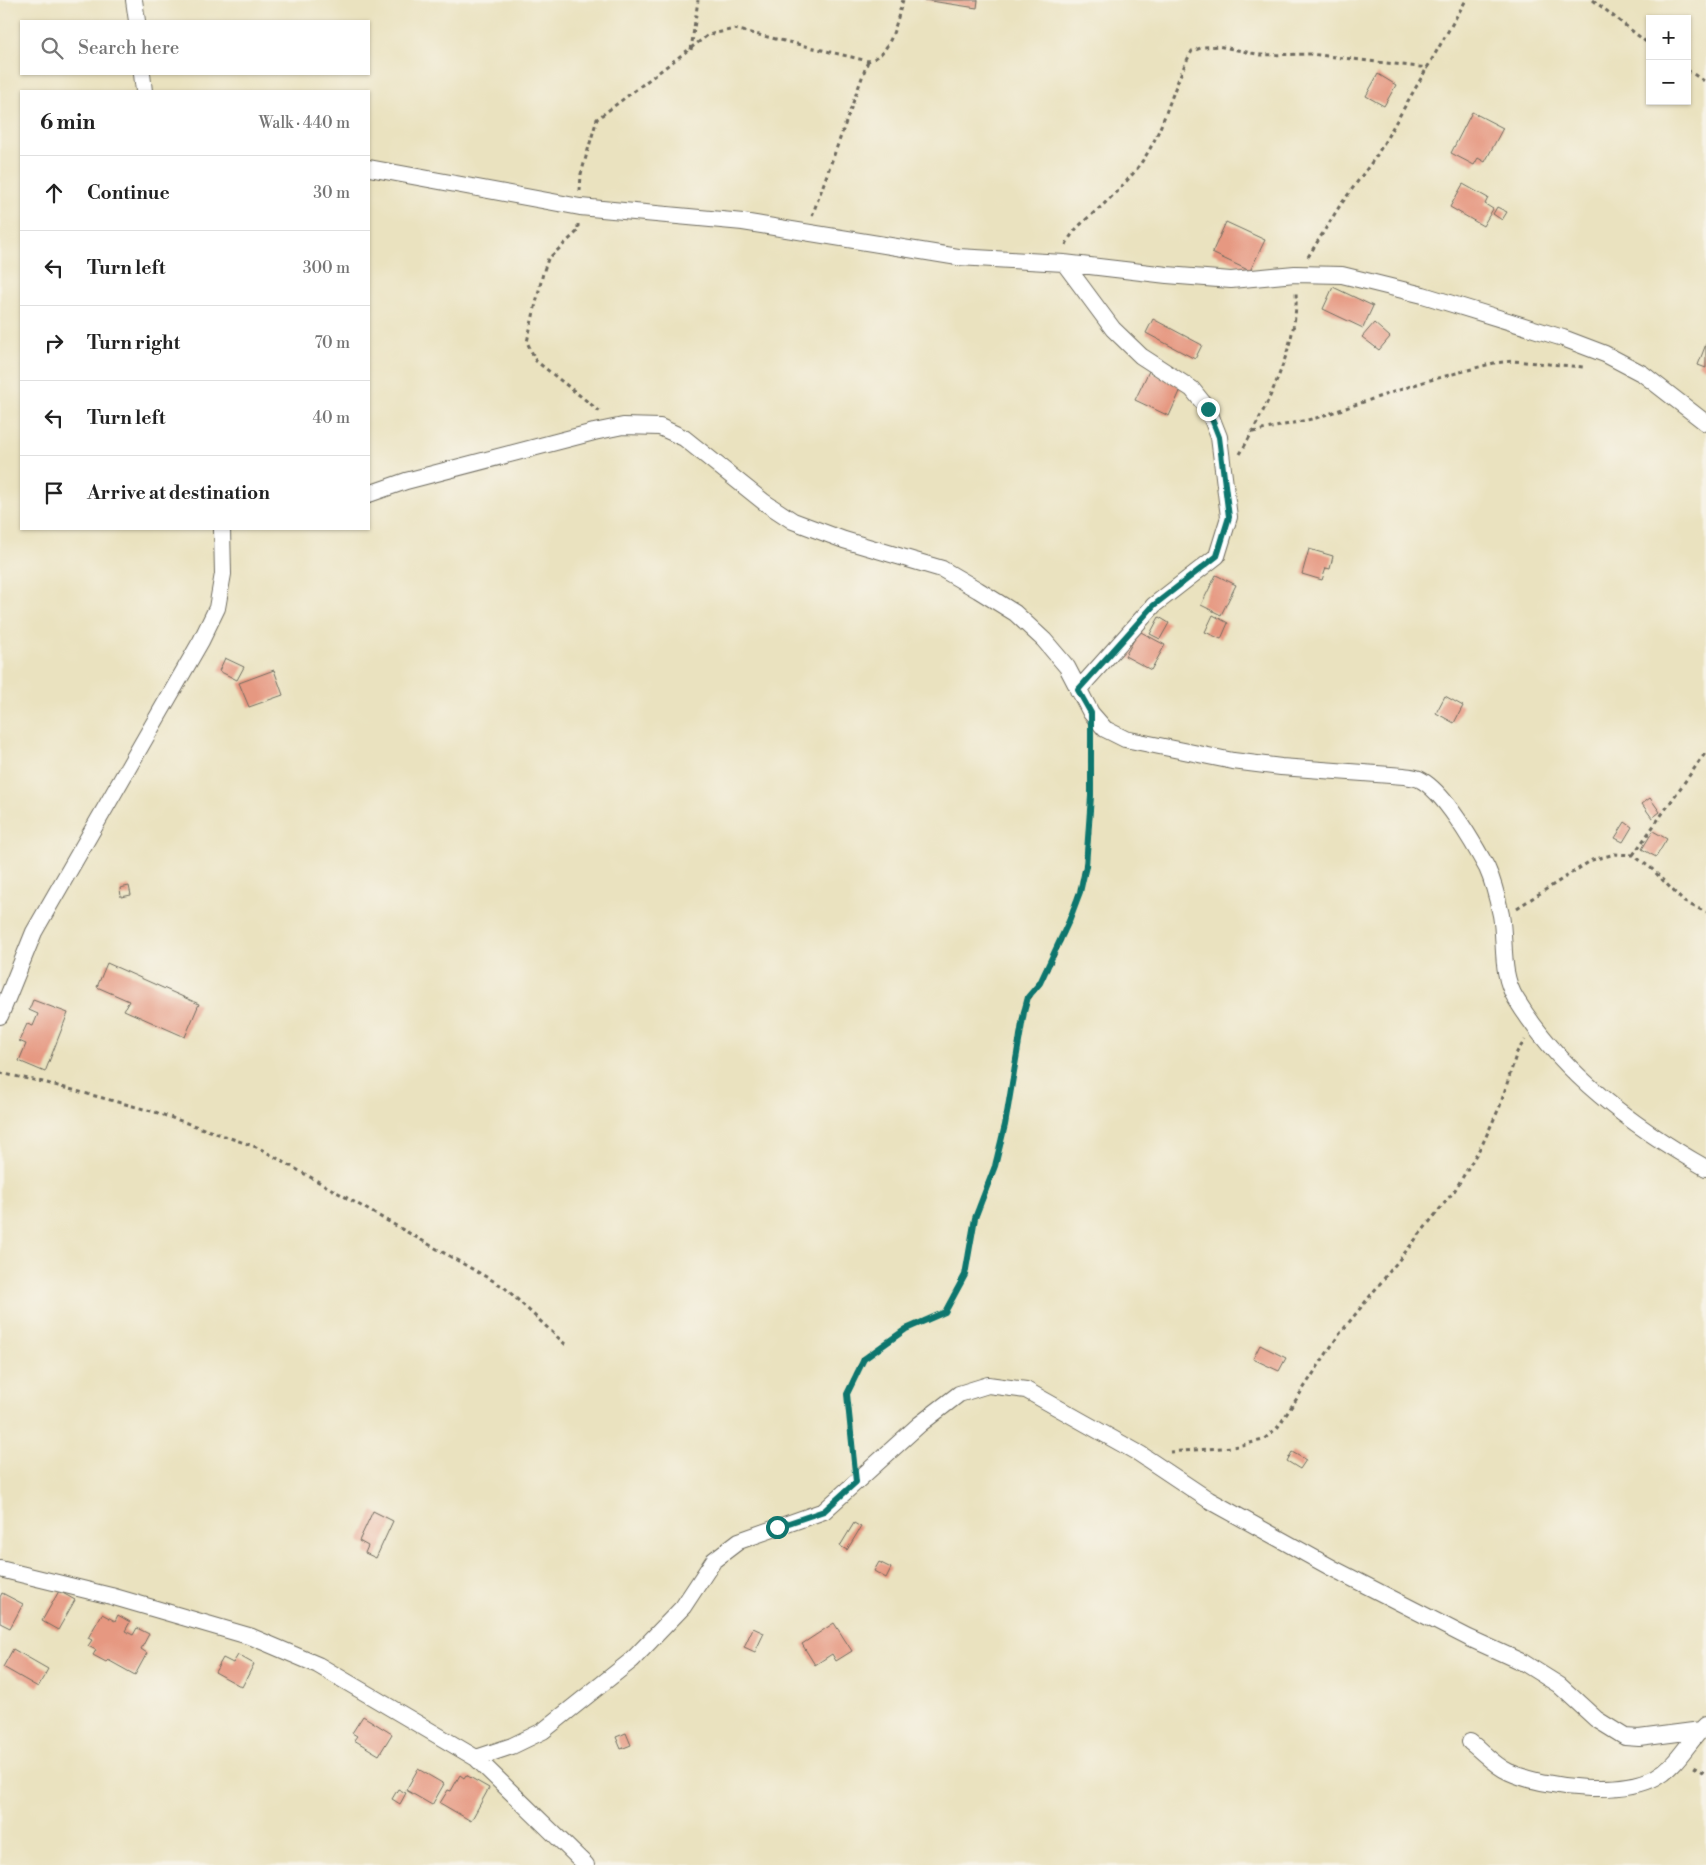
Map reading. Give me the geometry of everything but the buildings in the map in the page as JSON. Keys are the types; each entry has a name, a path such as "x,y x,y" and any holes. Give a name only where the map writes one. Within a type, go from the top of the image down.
{"street":[{"path":"134,0 137,20"},
{"path":"142,75 144,90"},
{"path":"370,168 580,207 734,221 958,257 1064,263 1167,276 1231,280 1296,274 1342,275 1423,295 1564,338 1625,364 1684,404 1706,423"},
{"path":"1064,263 1113,329 1141,356 1192,389 1208,409 1219,437 1229,517 1217,556 1154,605 1078,690"},
{"path":"370,494 406,481 616,427 642,425 668,431 684,438 764,502 793,521 844,540 901,556 949,574 1015,614 1044,640 1067,667 1091,713 1105,729 1125,739 1154,746 1281,767 1404,776 1419,779 1432,788 1452,810 1488,870 1501,916 1507,983 1535,1026 1588,1086 1662,1143 1706,1168"},
{"path":"0,1016 34,932 217,608 223,574 222,530"},
{"path":"476,1758 512,1746 543,1731 632,1660 683,1607 714,1560 739,1541 824,1511 920,1424 959,1394 988,1385 1026,1390 1140,1454 1209,1500 1332,1568 1469,1638 1524,1663 1559,1685 1596,1719 1625,1737 1639,1738 1704,1728"},
{"path":"0,1569 111,1596 252,1637 318,1665 476,1758 586,1865"},
{"path":"1470,1742 1508,1772 1543,1782 1620,1788 1655,1778 1679,1759 1704,1728"}],"path":[{"path":"691,50 698,0"},
{"path":"616,427 594,404 536,361 527,342 543,272 548,260 578,231 581,174 597,119 691,50 708,35 734,29 868,62 877,59 886,48 903,0"},
{"path":"1225,479 1253,432 1280,369 1291,337 1297,311 1296,274 1317,245 1339,207 1377,155 1466,0"},
{"path":"1592,0 1646,42"},
{"path":"1064,263 1063,251 1072,233 1104,203 1142,162 1159,135 1174,87 1192,51 1204,46 1218,46 1261,55 1310,54 1428,68"},
{"path":"807,233 818,194 868,62"},
{"path":"1691,73 1706,82"},
{"path":"1253,432 1316,418 1384,397 1423,382 1494,363 1513,360 1589,367"},
{"path":"856,1482 847,1394 864,1359 906,1329 945,1312 965,1275 975,1218 995,1166 1005,1125 1028,997 1040,983 1053,958 1080,892 1086,866 1091,796 1091,713"},
{"path":"1633,855 1706,752"},
{"path":"1501,916 1530,901 1592,860 1614,854 1633,855 1652,869 1684,902 1706,912"},
{"path":"1140,1454 1233,1448 1263,1440 1278,1427 1338,1336 1455,1190 1483,1143 1500,1106 1517,1052 1535,1026"},
{"path":"0,1073 43,1082 155,1112 259,1148 504,1287 567,1346"}],"route":[{"path":"777,1527 824,1511 856,1482 847,1394 864,1359 906,1329 945,1312 965,1275 975,1218 995,1166 1005,1125 1028,997 1040,983 1053,958 1080,892 1086,866 1091,796 1091,713 1078,690 1154,605 1172,589 1217,556 1225,537 1229,517 1225,479 1219,437 1208,409"}]}
